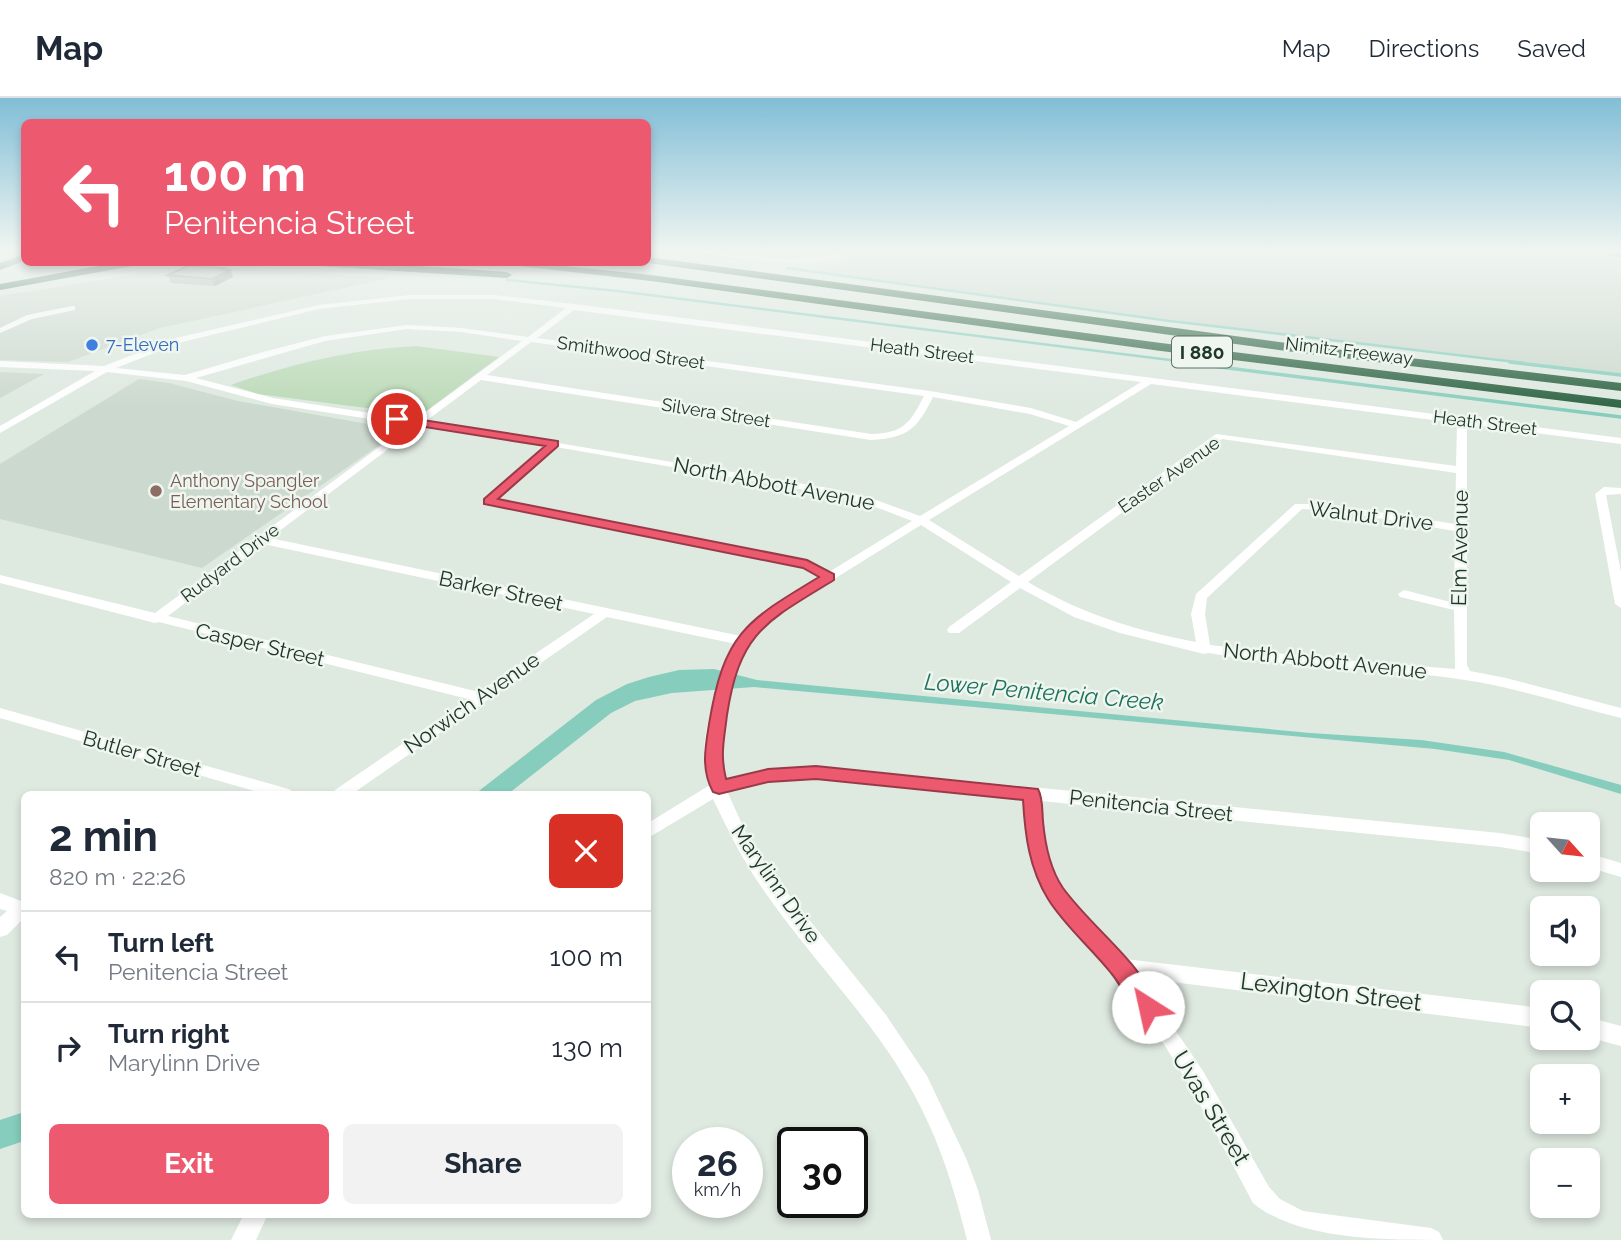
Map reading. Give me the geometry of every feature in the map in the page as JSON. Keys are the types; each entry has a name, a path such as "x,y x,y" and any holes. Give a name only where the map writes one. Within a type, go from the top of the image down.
{"highway":[{"path":"787,303 960,321"},
{"name":"Nimitz Freeway","path":"832,303 1621,404"},
{"path":"889,303 1445,383"},
{"path":"935,303 1308,350"},
{"name":"Nimitz Freeway","path":"962,303 1308,350 1621,387"}],"street":[{"name":"Heath Street","path":"0,430 105,369 179,340 297,308 341,303"},
{"name":"Heath Street","path":"553,303 1621,441"},
{"name":"Rudyard Drive","path":"155,620 575,306"},
{"path":"0,331 30,317 72,308"},
{"name":"Smithwood Street","path":"186,378 232,363 354,334 407,327 461,330 930,394 1031,411 1077,425"},
{"name":"North Abbott Avenue","path":"0,364 105,369 186,378 272,401 419,422 834,492 875,503 922,522 1020,583 1076,613 1154,639 1204,650 1464,675 1506,683 1621,713"},
{"name":"Silvera Street","path":"480,377 871,437 903,434 913,426 930,394"},
{"name":"Marylinn Drive","path":"979,1240 962,1174 932,1105 893,1042 770,883 734,828 719,788 712,758 723,692 742,641 771,612 1151,380"},
{"name":"Elm Avenue","path":"1462,421 1460,665 1464,675"},
{"name":"Easter Avenue","path":"954,630 1220,436 1461,470"},
{"path":"554,444 488,501 807,564 829,577"},
{"path":"1621,491 1604,490 1600,495 1621,604"},
{"name":"Walnut Drive","path":"1204,650 1198,614 1201,597 1299,506 1328,507 1461,528"},
{"name":"Barker Street","path":"261,540 742,641"},
{"name":"Casper Street","path":"0,579 155,620 480,697"},
{"path":"1404,594 1460,608"},
{"name":"Norwich Avenue","path":"345,791 604,613"},
{"name":"Butler Street","path":"0,713 274,791"},
{"name":"Penitencia Street","path":"651,829 719,788 768,775 816,772 1487,838 1530,846"},
{"name":"Uvas Street","path":"1032,794 1035,839 1043,869 1056,894 1121,967 1203,1086 1261,1195 1272,1207 1301,1222 1431,1240"},
{"path":"1600,864 1621,870"},
{"path":"0,901 21,908"},
{"path":"0,929 21,911"},
{"name":"Lexington Street","path":"1121,967 1530,1017"},
{"path":"1600,1030 1621,1036"},
{"path":"243,1240 255,1218"}],"shaded area":[{"path":"0,303 274,303 160,328 68,362 0,360"},
{"path":"1048,303 1621,303 1621,374 1278,334"},
{"path":"0,372 44,374 0,398"},
{"name":"Anthony Spangler Elementary School","path":"139,379 169,383 238,401 401,430 202,568 0,519 0,464"}],"green space":[{"path":"416,346 499,357 426,411 413,414 258,394 231,385 322,359 369,350"}],"water":[{"path":"714,669 757,680 1310,733 1421,740 1504,752 1621,785 1621,794 1509,760 1435,749 754,687 672,693 635,701 611,713 512,791 479,791 596,700 627,684 679,670"},
{"path":"21,1113 21,1142 0,1149 0,1120"}],"waterway":[{"path":"716,303 1194,363"},
{"path":"1042,303 1524,363"},
{"path":"1180,362 1621,417"},
{"path":"1510,362 1621,375"}],"place":[{"name":"7-Eleven","path":"92,345"},
{"name":"Anthony Spangler Elementary School","path":"156,491"}],"route":[{"path":"397,419 554,444 488,501 807,564 829,577 771,612 742,641 734,656 723,692 712,758 719,788 768,775 816,772 1032,794 1035,839 1043,869 1056,894 1074,918 1121,967 1148,1007"}],"water label":[{"name":"Lower Penitencia Creek","path":"1044,692"}]}
